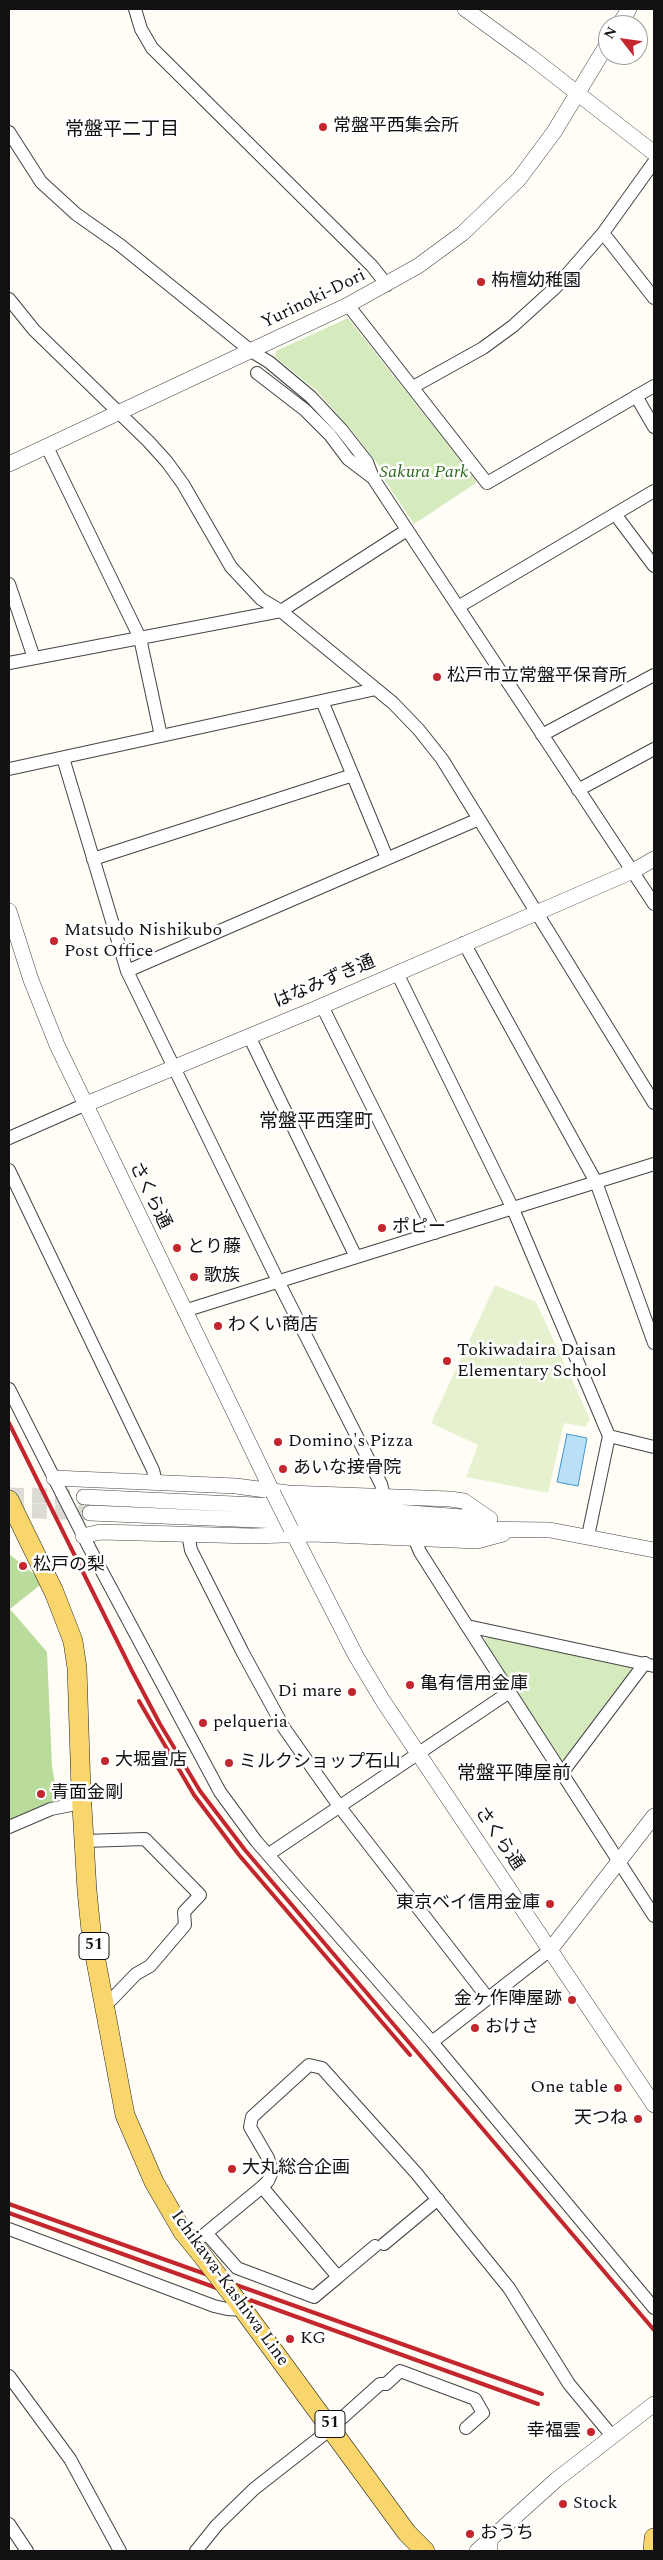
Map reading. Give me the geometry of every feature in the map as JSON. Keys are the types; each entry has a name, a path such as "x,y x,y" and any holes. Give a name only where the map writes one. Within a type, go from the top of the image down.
{"main road":[{"name":"Ichikawa-Kashiwa Line","path":"9,1500 14,1524 54,1592 73,1641 77,1668 81,1803 92,1940 124,2115 154,2182 183,2232 200,2244 239,2304 332,2427 407,2533 425,2551"},
{"path":"653,2551 654,2538"}],"street":[{"path":"135,9 141,29 152,48 372,266 388,285"},
{"path":"465,9 578,93 654,153"},
{"name":"Yurinoki-Dori","path":"9,464 348,306 388,285 444,248 498,201 538,156 598,60"},
{"path":"9,132 41,182 70,208 120,244 251,351 269,362 311,397 367,462 373,478 654,904"},
{"path":"413,387 484,348 514,326 556,287 603,233 654,162"},
{"path":"603,233 654,298"},
{"path":"9,299 34,330 168,462 183,484 231,567 261,599 281,611 376,689 419,730 442,759 654,1103"},
{"path":"348,306 487,483 654,386"},
{"path":"257,373 305,410 330,435 348,459 373,478"},
{"path":"636,396 654,427"},
{"path":"47,446 140,638 161,736"},
{"path":"458,607 654,491"},
{"path":"615,514 654,566"},
{"path":"9,663 281,611 407,530"},
{"path":"9,584 34,658"},
{"path":"542,735 654,675"},
{"path":"9,770 376,689"},
{"path":"322,701 387,858"},
{"path":"578,790 654,749"},
{"path":"63,758 127,971 278,1281 381,1484 384,1496"},
{"path":"93,859 352,775"},
{"path":"127,971 478,819"},
{"name":"はなみずき通","path":"9,1138 322,1006 464,942 632,871 654,859"},
{"name":"さくら通","path":"9,911 31,980 84,1105 272,1492 356,1656 418,1754 654,2105"},
{"path":"464,942 596,1182 654,1343"},
{"path":"396,973 512,1209 609,1436 588,1536"},
{"path":"322,1006 435,1233"},
{"path":"249,1036 356,1257"},
{"path":"184,1311 654,1164"},
{"path":"9,1170 153,1470 156,1482"},
{"path":"9,1388 83,1536 215,1783 256,1841 432,2042 654,2308"},
{"path":"609,1436 654,1447"},
{"path":"54,1478 236,1486 272,1492 464,1501 490,1519"},
{"path":"84,1497 384,1510 490,1519 522,1528"},
{"path":"90,1513 471,1529 522,1528 588,1536 654,1550"},
{"path":"83,1536 100,1532 188,1534 292,1532 477,1541 522,1528"},
{"path":"188,1534 191,1550 252,1670 284,1728 340,1806 488,1997"},
{"path":"414,1538 420,1552 508,1693 654,1916"},
{"path":"466,1626 649,1664 562,1773"},
{"path":"269,1854 508,1693"},
{"path":"9,1827 51,1810 81,1803"},
{"path":"432,2042 550,1950 654,1816"},
{"path":"85,1841 145,1839 200,1895 184,1912 185,1925 150,1966 136,1974 111,2000 104,2001"},
{"path":"438,2199 314,2297 237,2268 200,2244 271,2177 271,2165 250,2128 252,2117 309,2065 316,2065 322,2068 438,2199 509,2288 569,2384 612,2436"},
{"path":"262,2187 338,2278"},
{"path":"9,2229 214,2306 227,2310 239,2304"},
{"path":"196,2551 217,2525 254,2489 332,2427 380,2384 386,2384 400,2370 475,2399 484,2412 466,2428"},
{"path":"9,2376 70,2459 120,2551"},
{"path":"477,2551 556,2480 654,2404"},
{"path":"9,2524 27,2551"},
{"path":"493,2536 493,2551"}],"green space":[{"name":"Sakura Park","path":"348,318 475,479 476,483 414,524 384,479 380,467 353,432 317,391 275,357 276,351"},
{"path":"495,1285 536,1302 590,1419 585,1427 564,1423 548,1493 466,1477 478,1445 431,1423"},
{"path":"9,1554 44,1582 10,1609 47,1652 52,1767 58,1800 9,1822"},
{"path":"490,1636 631,1668 632,1671 568,1757 562,1760 558,1757 483,1640"}],"water":[{"path":"567,1434 587,1438 578,1486 557,1482"}],"tunnel":[{"path":"9,1495 84,1497"},
{"path":"9,1510 90,1513"}],"railway":[{"path":"9,1423 132,1671 160,1724 200,1791 245,1850 654,2330"},
{"path":"139,1701 194,1795 239,1855 410,2055"},
{"path":"9,2204 542,2394"},
{"path":"9,2213 538,2404"}],"place":[{"name":"常盤平西集会所","path":"323,127"},
{"name":"栴檀幼稚園","path":"481,282"},
{"name":"松戸市立常盤平保育所","path":"437,677"},
{"name":"Matsudo Nishikubo Post Office","path":"54,941"},
{"name":"ポピー","path":"382,1228"},
{"name":"とり藤","path":"177,1248"},
{"name":"歌族","path":"194,1277"},
{"name":"わくい商店","path":"218,1326"},
{"name":"Tokiwadaira Daisan Elementary School","path":"447,1361"},
{"name":"Domino's Pizza","path":"278,1442"},
{"name":"あいな接骨院","path":"283,1469"},
{"name":"松戸の梨","path":"23,1566"},
{"name":"亀有信用金庫","path":"410,1685"},
{"name":"Di mare","path":"352,1692"},
{"name":"pelqueria","path":"203,1723"},
{"name":"大堀畳店","path":"105,1761"},
{"name":"ミルクショップ石山","path":"229,1763"},
{"name":"青面金剛","path":"41,1794"},
{"name":"東京ベイ信用金庫","path":"550,1904"},
{"name":"金ヶ作陣屋跡","path":"572,2000"},
{"name":"おけさ","path":"475,2028"},
{"name":"One table","path":"618,2088"},
{"name":"天つね","path":"638,2119"},
{"name":"大丸総合企画","path":"232,2169"},
{"name":"KG","path":"290,2339"},
{"name":"幸福雲","path":"591,2432"},
{"name":"Stock","path":"563,2504"},
{"name":"おうち","path":"470,2534"}],"district":[{"name":"常盤平二丁目","path":"122,131"},
{"name":"常盤平西窪町","path":"316,1123"},
{"name":"常盤平陣屋前","path":"514,1775"}]}
